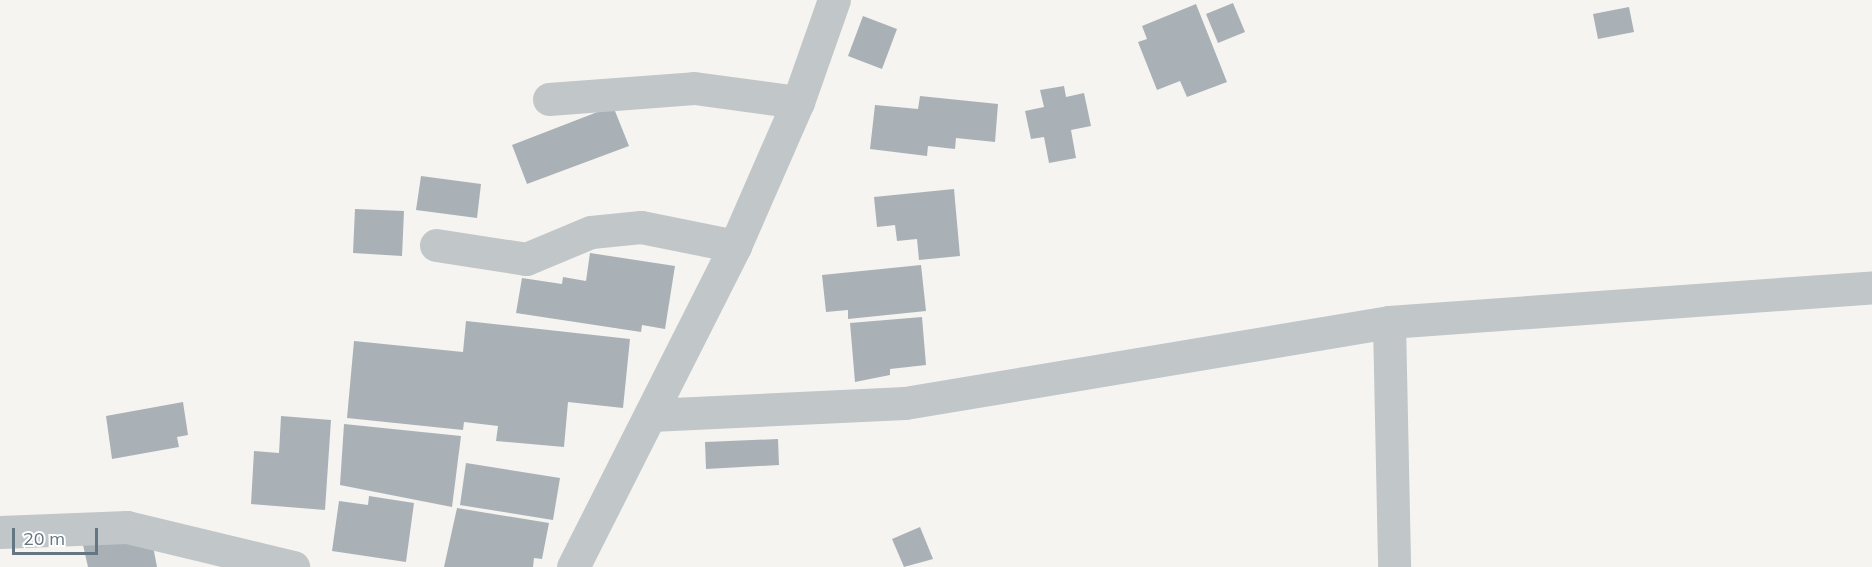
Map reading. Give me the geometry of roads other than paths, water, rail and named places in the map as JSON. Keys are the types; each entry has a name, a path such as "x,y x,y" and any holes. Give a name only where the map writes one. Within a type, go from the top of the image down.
{"street":[{"path":"573,567 735,246 798,102 834,0"},
{"path":"549,99 674,88 756,93 798,102"},
{"path":"436,245 526,259 591,232 641,226 735,246"},
{"path":"651,415 905,403 1389,322 1872,287"},
{"path":"1389,322 1394,567"},
{"path":"0,532 128,527 293,567"}]}
